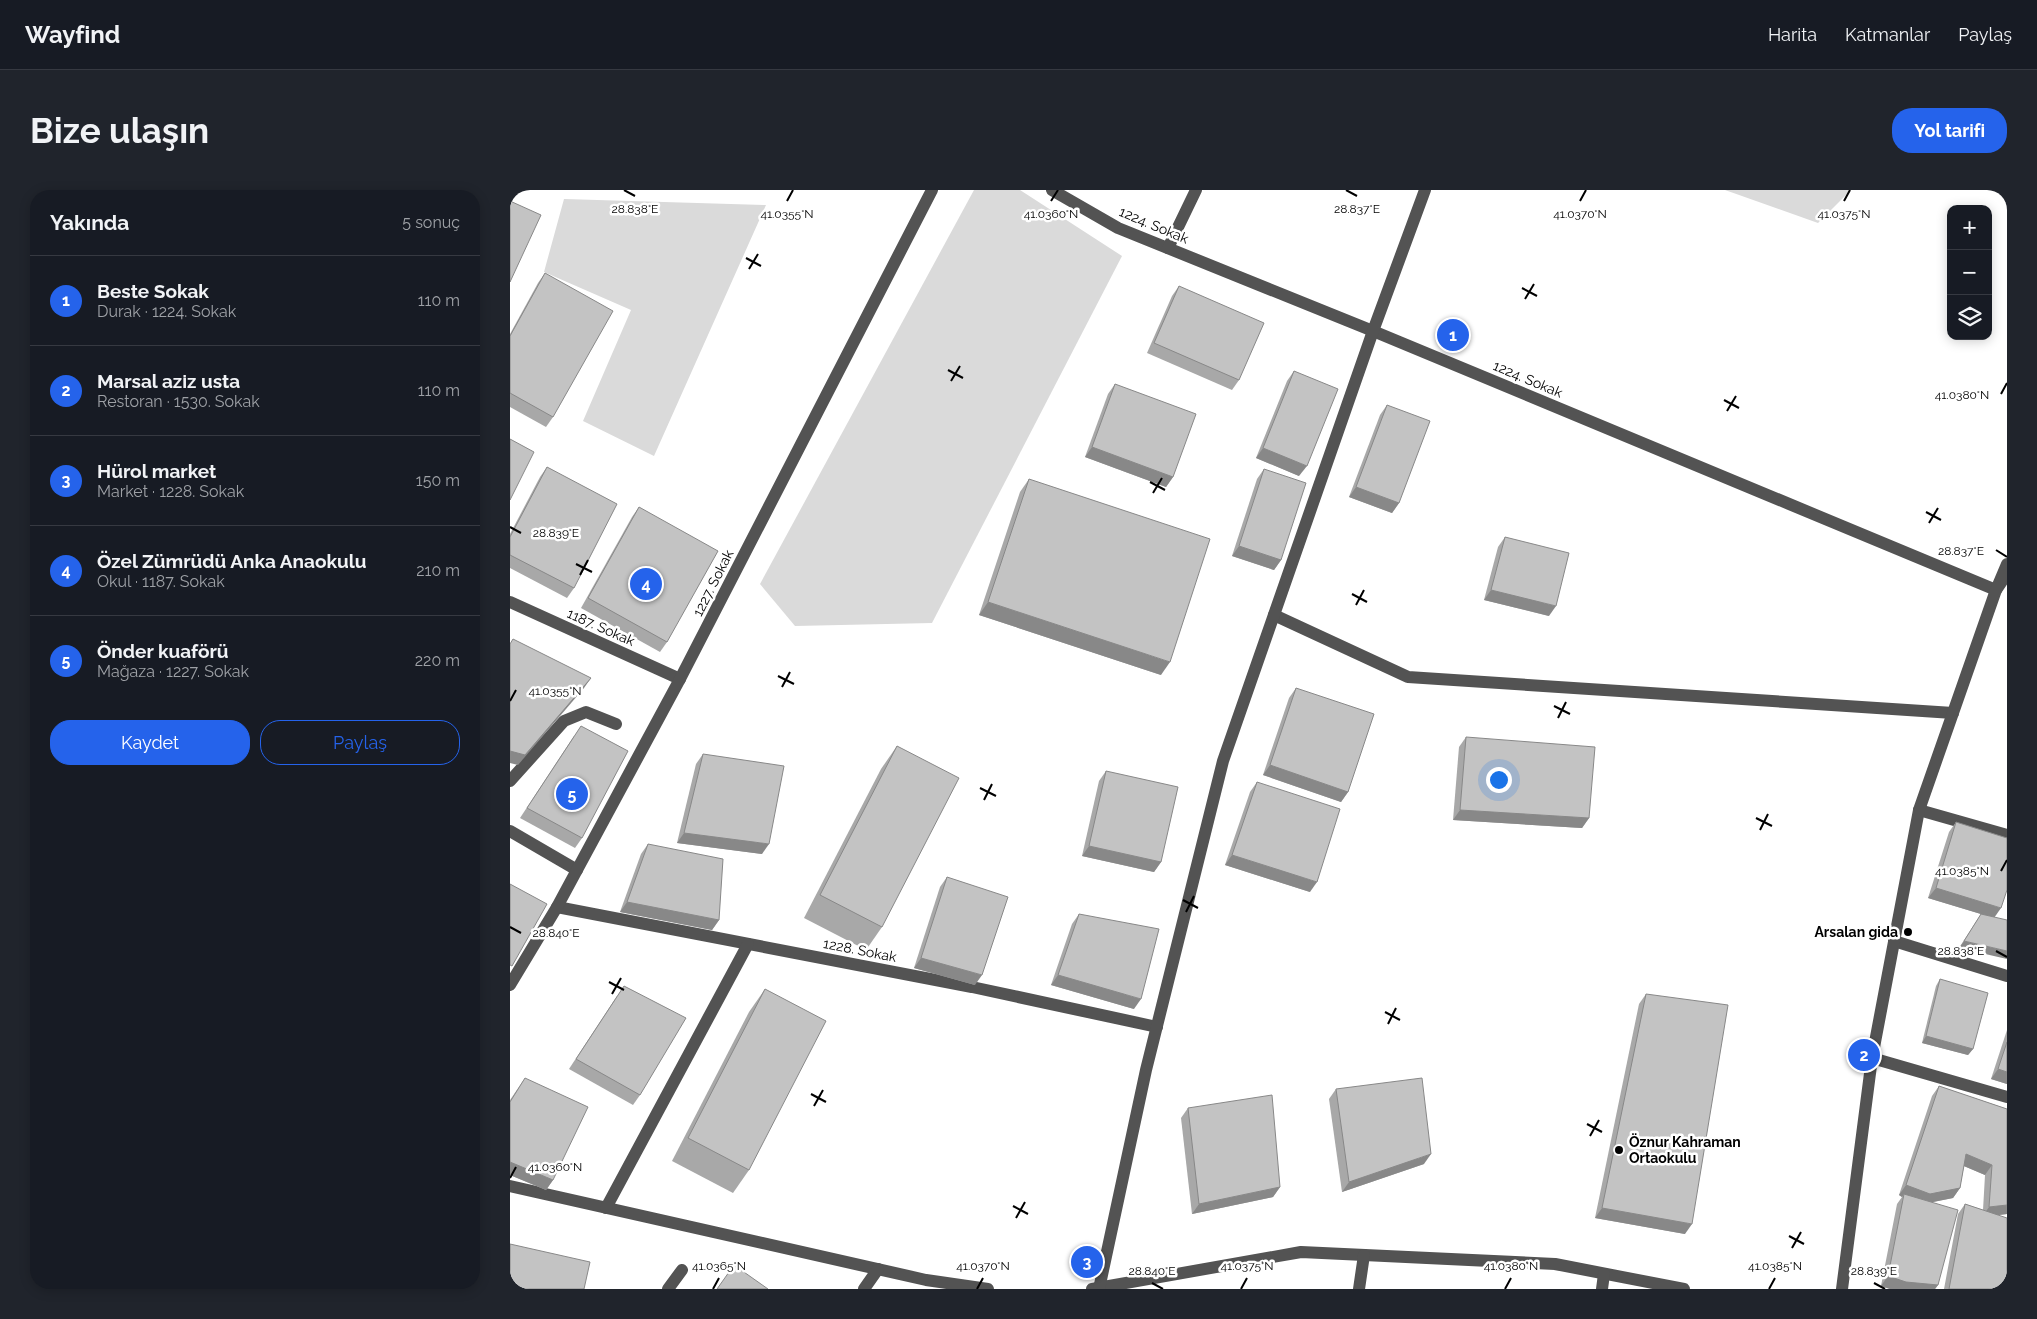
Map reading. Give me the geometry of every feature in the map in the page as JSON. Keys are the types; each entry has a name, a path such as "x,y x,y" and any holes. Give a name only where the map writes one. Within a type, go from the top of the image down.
{"street":[{"name":"1227. Sokak","path":"510,985 557,907 680,679 932,190"},
{"name":"1224. Sokak","path":"1052,190 1118,228 1373,331 1996,590"},
{"path":"1168,248 1196,190"},
{"path":"1425,190 1373,331 1223,761 1157,1027 1097,1289 1301,1252 1555,1264 1684,1289"},
{"path":"1842,1289 1872,1058 1919,810 1996,590 2007,564"},
{"path":"1996,590 2007,574"},
{"name":"1187. Sokak","path":"510,602 680,679"},
{"path":"1274,616 1408,677 1953,713"},
{"path":"510,781 564,720 586,712 616,724"},
{"path":"1919,810 2007,835"},
{"path":"510,831 577,870"},
{"name":"1228. Sokak","path":"557,907 972,987 1157,1027"},
{"path":"1894,941 2007,976"},
{"path":"606,1208 748,944"},
{"path":"1872,1058 2007,1097"},
{"path":"510,1186 926,1280 988,1289"},
{"path":"1359,1289 1364,1255"},
{"path":"864,1289 878,1269"},
{"path":"668,1289 682,1270"},
{"path":"1602,1289 1604,1274"}],"shaded area":[{"path":"974,190 1020,190 1122,256 932,623 795,626 760,584"},
{"path":"1725,190 1851,190 1818,223"},
{"path":"564,199 766,205 654,456 583,421 631,310 544,272"}],"building":[{"path":"510,201 541,215 510,282"},
{"path":"545,273 613,311 553,417 510,393 510,336"},
{"path":"1179,286 1264,323 1239,380 1154,343"},
{"path":"1294,371 1338,389 1307,466 1263,448"},
{"path":"1115,384 1196,414 1173,477 1092,447"},
{"path":"1387,405 1430,421 1399,503 1356,487"},
{"path":"510,439 534,452 510,500"},
{"path":"547,467 617,504 574,588 510,555 510,537"},
{"path":"1264,469 1306,483 1281,560 1239,546"},
{"path":"1029,479 1210,539 1170,662 988,602"},
{"path":"639,507 718,551 667,642 588,598"},
{"path":"1505,537 1569,553 1556,606 1491,590"},
{"path":"513,639 591,678 525,755 510,751 510,644"},
{"path":"1296,688 1374,714 1348,792 1270,765"},
{"path":"581,726 628,751 582,838 527,808"},
{"path":"1466,737 1595,747 1589,818 1460,810"},
{"path":"897,746 959,778 882,927 820,895"},
{"path":"703,754 784,766 769,844 684,833"},
{"path":"1106,771 1178,787 1161,862 1089,846"},
{"path":"1257,782 1340,809 1317,882 1232,855"},
{"path":"1956,822 2007,838 2007,890 2001,908 1936,888"},
{"path":"648,844 723,859 719,920 627,902"},
{"path":"947,877 1008,897 982,975 921,958"},
{"path":"510,884 547,904 512,966 510,965"},
{"path":"1079,914 1159,929 1141,999 1058,975"},
{"path":"1981,914 2007,920 2007,951 1964,941"},
{"path":"1940,979 1988,993 1973,1049 1926,1036"},
{"path":"624,986 686,1018 640,1095 576,1059"},
{"path":"765,989 826,1021 749,1170 688,1138"},
{"path":"1646,994 1728,1005 1692,1224 1602,1208"},
{"path":"2007,1042 2007,1072 1998,1069"},
{"path":"525,1078 588,1107 553,1180 510,1162 510,1102"},
{"path":"1422,1078 1431,1154 1349,1182 1336,1089"},
{"path":"1939,1086 2007,1109 2007,1205 1989,1207 1992,1165 1966,1154 1960,1188 1930,1194 1906,1185"},
{"path":"1272,1095 1280,1187 1199,1204 1188,1108"},
{"path":"1904,1194 1958,1210 1938,1285 1906,1282 1888,1276"},
{"path":"1965,1204 2007,1218 2007,1277 2004,1289 1949,1289"},
{"path":"510,1244 590,1262 584,1289 510,1289"},
{"path":"734,1265 768,1289 717,1289"}],"place":[{"name":"Beste Sokak","path":"1453,335"},
{"name":"Özel Zümrüdü Anka Anaokulu","path":"646,584"},
{"name":"Önder kuaförü","path":"572,794"},
{"name":"Arsalan gida","path":"1908,932"},
{"name":"Marsal aziz usta","path":"1864,1055"},
{"name":"Öznur Kahraman Ortaokulu","path":"1619,1150"},
{"name":"Hürol market","path":"1087,1262"}]}
